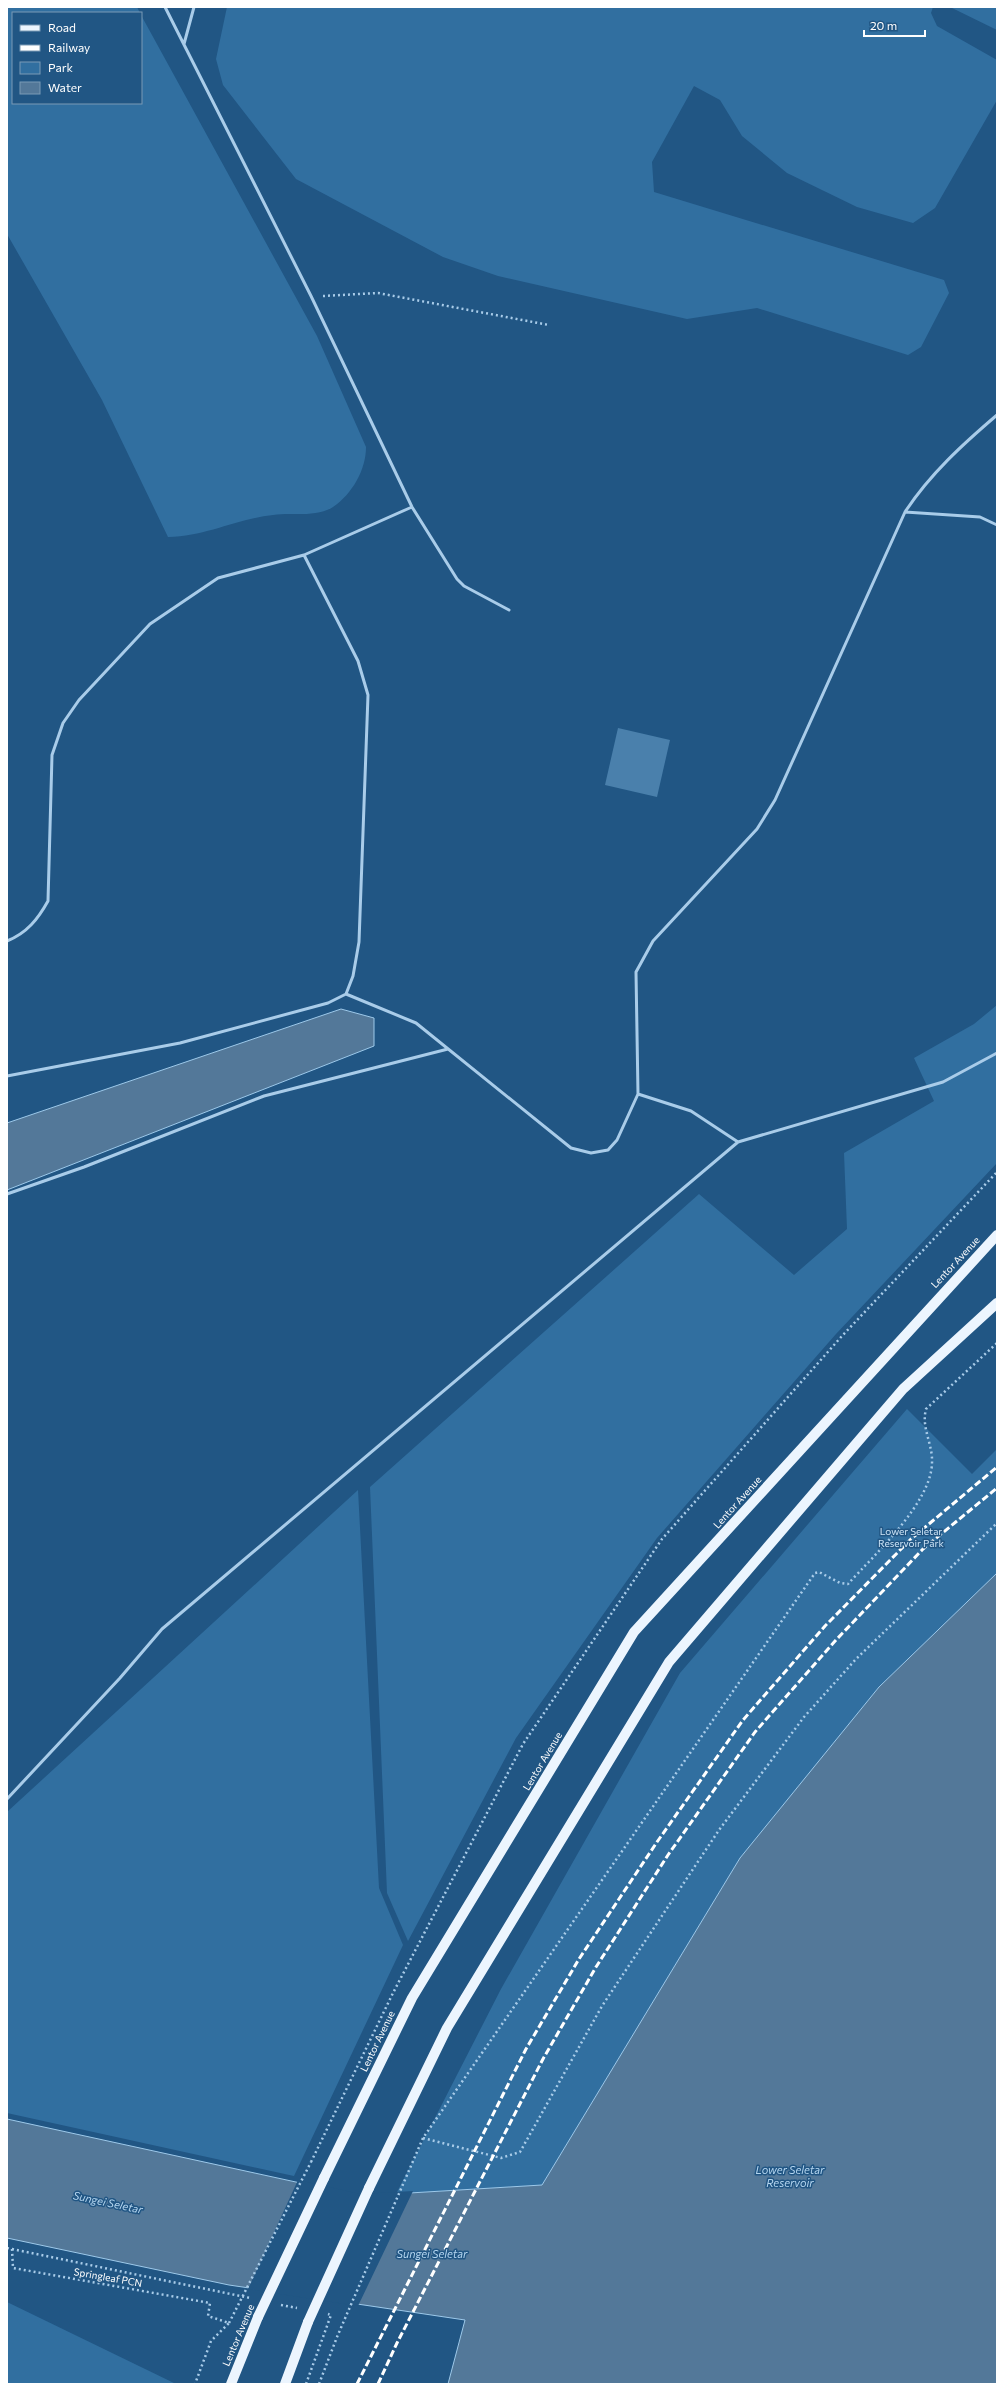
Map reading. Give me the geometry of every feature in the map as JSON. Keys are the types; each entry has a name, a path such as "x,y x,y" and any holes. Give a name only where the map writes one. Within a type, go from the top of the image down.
{"main road":[{"name":"Lentor Avenue","path":"231,2384 258,2317 412,1998 634,1632 997,1235"},
{"path":"285,2384 308,2322 369,2188 447,2028 669,1662 903,1389 997,1303"}],"lane":[{"path":"166,7 311,296 412,507 457,579 464,586 509,610"},
{"path":"184,44 194,7"},
{"path":"346,994 416,1023 571,1148 591,1153 608,1150 617,1140 638,1094 636,972 653,941 757,829 775,800 905,512 919,491 957,450 997,415"},
{"path":"7,941 18,937 37,921 48,901 52,755 63,723 79,700 150,624 218,578 304,555 412,507"},
{"path":"905,512 980,517 997,525"},
{"path":"7,1076 180,1043 328,1003 346,994 353,976 359,942 368,695 358,661 304,555"},
{"path":"7,1194 84,1167 264,1096 448,1049"},
{"path":"7,1799 120,1678 162,1629 738,1142 943,1082 997,1053"},
{"path":"638,1094 691,1111 738,1142"}],"path":[{"path":"311,296 378,293 549,325"},
{"path":"319,2384 337,2337 423,2138 815,1573 819,1572 840,1583 848,1584 915,1509 925,1492 933,1462 925,1428 924,1417 926,1409 997,1343"},
{"path":"423,2138 500,2158 520,2152 602,2006 719,1830 804,1717 856,1659 997,1523"},
{"path":"195,2384 211,2341 229,2323 311,2162"},
{"path":"7,2248 253,2299"},
{"name":"Springleaf PCN","path":"12,2250 13,2268 210,2303 208,2316 229,2323"},
{"path":"276,2304 300,2308"},
{"path":"306,2384 331,2315 323,2313"}],"green space":[{"path":"7,7 137,7 140,12 12,12 12,104 142,104 142,17 317,336 366,447 364,464 361,473 352,488 340,502 333,507 319,512 311,514 280,514 259,517 196,534 168,537 102,400 7,234"},
{"path":"227,7 933,7 931,13 937,26 997,60 997,100 935,208 913,223 857,207 787,173 742,136 720,100 694,86 652,162 654,192 944,280 949,293 921,347 908,355 757,308 687,319 498,276 443,257 296,179 223,85 216,59"},
{"path":"950,7 997,7 997,30"},
{"path":"997,1005 997,1163 836,1334 657,1538 516,1738 408,1941 387,1893 370,1487 699,1194 794,1275 847,1229 844,1153 934,1101 914,1058 974,1024"},
{"name":"Lower Seletar Reservoir Park","path":"907,1409 972,1474 997,1449 997,1573 879,1687 740,1858 542,2185 396,2194 501,1989 680,1673"},
{"path":"358,1490 379,1888 403,1945 294,2176 7,2113 7,1812"},
{"path":"7,2302 176,2384 7,2384"}],"water":[{"path":"341,1009 374,1018 374,1046 7,1190 7,1123"},
{"name":"Lower Seletar Reservoir","path":"997,1573 997,2384 448,2384 465,2320 229,2285 7,2238 7,2119 360,2196 542,2185 740,1858 879,1687"}],"pier":[{"path":"298,2180 360,2194 413,2191 358,2306 248,2289"}],"building":[{"path":"618,728 670,740 657,797 605,785"}],"railway":[{"path":"357,2384 526,2049 579,1959 657,1842 743,1720 825,1626 911,1539 997,1467"},
{"path":"378,2384 397,2343 543,2059 596,1967 668,1855 755,1732 836,1640 923,1549 997,1488"}],"water label":[{"name":"Sungei Seletar","path":"108,2202"},
{"name":"Sungei Seletar","path":"432,2253"}]}
